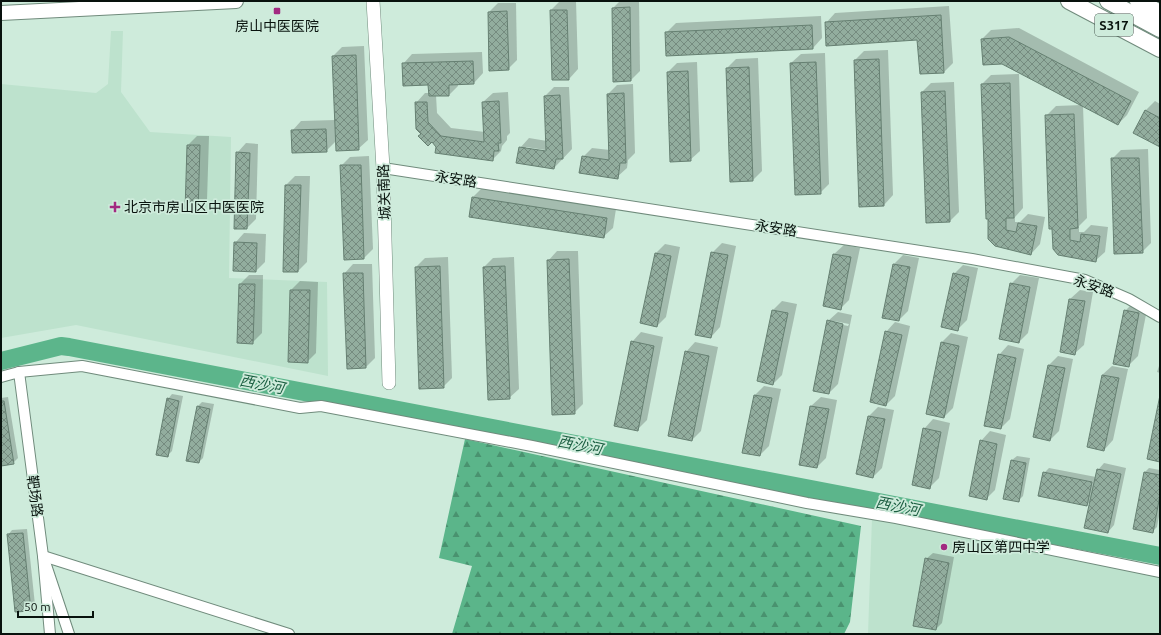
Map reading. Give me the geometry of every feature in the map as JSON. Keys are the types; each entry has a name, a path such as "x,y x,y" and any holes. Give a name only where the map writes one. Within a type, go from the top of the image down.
{"main road":[{"path":"1,13 236,1"},
{"name":"S317","path":"1068,1 1160,49"},
{"name":"S317","path":"1108,1 1160,29"},
{"name":"S317","path":"1138,1 1160,13"}],"street":[{"name":"城关南路","path":"373,1 383,168 389,383"},
{"name":"永安路","path":"383,168 972,259 1070,277 1085,280 1129,299 1160,317"},
{"path":"1,377 19,372 82,366 300,408 321,406 532,446 807,503 896,518 1160,572"},
{"name":"靶场路","path":"19,372 43,556 69,634"},
{"path":"50,634 43,556 289,634"}],"shaded area":[{"name":"北京市房山区中医医院","path":"111,31 123,31 121,92 150,132 231,137 229,278 327,282 328,376 76,325 1,338 1,84 96,93 108,84"},
{"name":"房山区第四中学","path":"872,518 1160,576 1160,634 868,634"}],"green space":[{"path":"465,439 861,526 850,622 844,634 452,634 472,566 439,558"}],"building":[{"path":"630,7 631,81 613,82 612,8"},
{"path":"550,10 567,10 569,80 552,80"},
{"path":"507,11 509,70 489,71 488,12"},
{"path":"941,15 944,73 920,74 917,40 826,46 825,22"},
{"path":"812,25 813,49 666,56 665,32"},
{"path":"1009,37 1131,101 1118,125 1002,64 983,65 981,39"},
{"path":"356,55 359,150 336,151 332,56"},
{"path":"879,59 884,206 859,207 854,60"},
{"path":"473,61 474,84 449,85 449,96 429,96 428,85 403,86 402,63"},
{"path":"816,62 821,194 795,195 790,63"},
{"path":"749,67 753,181 730,182 726,68"},
{"path":"688,71 691,161 670,162 667,72"},
{"path":"1010,83 1014,218 1006,218 1006,230 1016,232 1018,223 1037,226 1031,255 995,246 988,239 981,84"},
{"path":"945,91 950,222 926,223 921,92"},
{"path":"624,93 626,163 620,163 618,179 579,173 582,156 609,160 607,94"},
{"path":"560,95 563,159 556,159 554,169 516,163 519,147 546,151 544,96"},
{"path":"499,101 501,143 498,143 499,151 494,151 493,161 435,153 436,147 432,142 428,146 418,136 421,134 416,129 415,102 427,102 428,122 441,136 484,142 482,102"},
{"path":"1145,110 1160,118 1160,147 1133,133"},
{"path":"1074,114 1078,228 1070,229 1070,240 1080,242 1081,234 1100,236 1096,262 1058,255 1053,249 1052,229 1049,229 1045,115"},
{"path":"326,129 327,152 292,153 291,130"},
{"path":"187,145 200,145 198,212 185,211"},
{"path":"236,152 250,153 247,229 234,229"},
{"path":"1111,158 1139,158 1143,253 1114,254"},
{"path":"340,165 361,165 364,259 344,260"},
{"path":"285,185 301,185 298,272 283,272"},
{"path":"472,197 607,218 604,238 469,217"},
{"path":"234,242 257,243 256,272 233,271"},
{"path":"711,252 728,255 711,338 695,335"},
{"path":"655,253 671,256 657,327 640,323"},
{"path":"833,254 851,257 841,310 823,306"},
{"path":"569,259 575,414 552,415 547,260"},
{"path":"893,264 910,267 899,321 882,318"},
{"path":"440,266 444,388 419,389 415,267"},
{"path":"505,266 510,399 488,400 483,267"},
{"path":"343,273 363,273 366,368 347,369"},
{"path":"953,273 969,277 958,331 941,327"},
{"path":"1010,283 1030,287 1019,343 999,339"},
{"path":"239,284 255,284 253,344 237,343"},
{"path":"290,290 310,290 308,363 288,362"},
{"path":"1069,299 1085,301 1075,355 1060,352"},
{"path":"772,310 788,313 773,385 757,381"},
{"path":"1124,310 1139,313 1129,367 1113,364"},
{"path":"827,320 843,324 829,394 813,391"},
{"path":"885,331 902,335 886,406 870,402"},
{"path":"631,341 654,346 638,431 614,426"},
{"path":"941,342 959,346 944,418 926,414"},
{"path":"685,351 709,356 692,441 668,436"},
{"path":"998,354 1016,358 1001,429 984,426"},
{"path":"1048,365 1065,368 1050,441 1033,437"},
{"path":"1102,375 1119,378 1104,451 1087,447"},
{"path":"754,395 772,398 760,456 742,453"},
{"path":"1160,395 1160,462 1147,459"},
{"path":"167,398 179,401 168,457 156,455"},
{"path":"1,401 4,401 14,464 1,466"},
{"path":"197,406 210,409 199,463 186,461"},
{"path":"810,406 829,409 817,468 799,465"},
{"path":"868,416 885,419 873,478 856,474"},
{"path":"923,428 941,432 930,489 912,485"},
{"path":"980,440 997,444 987,500 969,496"},
{"path":"1011,460 1026,463 1019,502 1003,499"},
{"path":"1097,469 1121,474 1108,533 1084,528"},
{"path":"1043,472 1092,482 1087,506 1038,496"},
{"path":"1144,472 1160,475 1160,495 1153,533 1133,529"},
{"path":"23,533 31,611 15,612 7,534"},
{"path":"925,558 949,563 936,630 913,626"}],"waterway":[{"name":"西沙河","path":"1,361 61,346 69,347 1160,556"}],"place":[{"name":"房山中医医院","path":"277,11"},
{"name":"北京市房山区中医医院","path":"115,207"},
{"name":"房山区第四中学","path":"944,547"}]}
